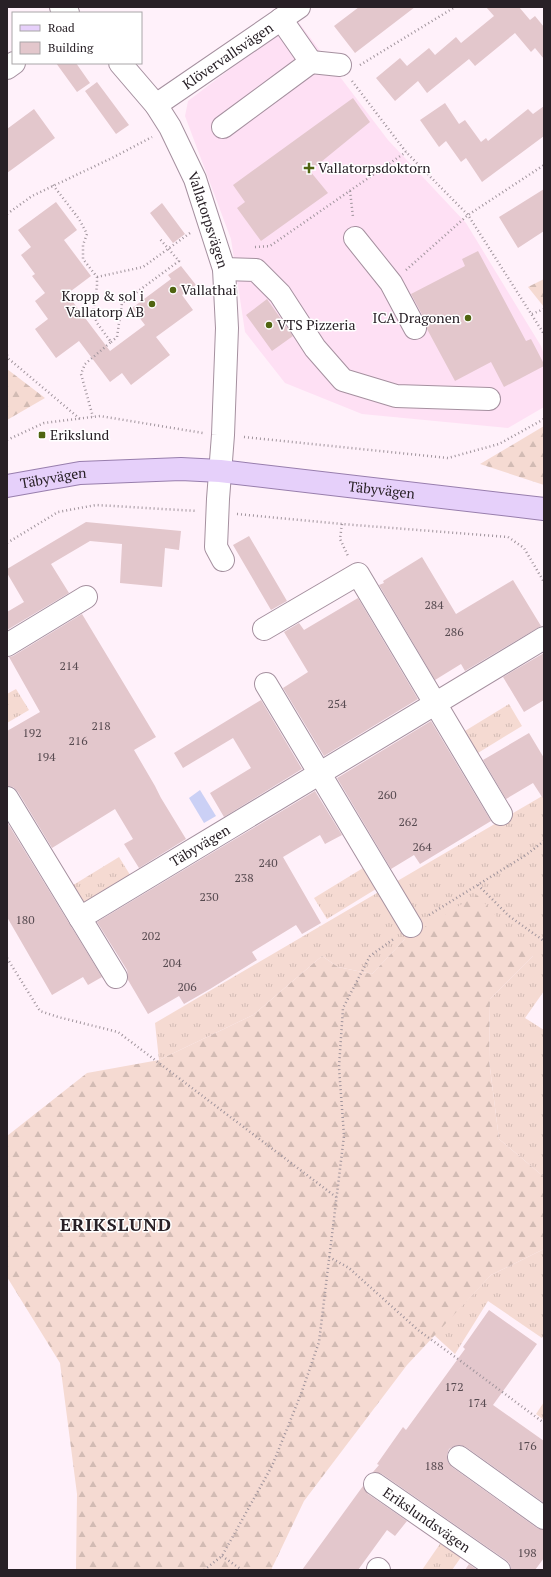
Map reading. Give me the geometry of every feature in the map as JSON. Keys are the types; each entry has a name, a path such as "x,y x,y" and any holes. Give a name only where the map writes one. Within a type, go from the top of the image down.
{"main road":[{"name":"Täbyvägen","path":"7,486 80,473 181,469 220,471 544,509"}],"street":[{"name":"Klövervallsvägen","path":"156,105 299,7"},
{"path":"281,19 311,62"},
{"path":"223,127 311,62 340,65"},
{"name":"Vallatorpsvägen","path":"121,64 156,105 170,127 195,179 224,269 227,328 223,435 220,471"},
{"path":"355,238 391,283 415,328"},
{"path":"224,269 256,270 280,294 315,348 343,380 396,396 489,399"},
{"path":"220,471 216,547 223,560"},
{"path":"264,629 358,574 501,814"},
{"path":"7,645 86,597"},
{"name":"Täbyvägen","path":"80,918 544,638"},
{"path":"266,684 411,926"},
{"path":"7,798 116,977"},
{"path":"459,1457 544,1518"},
{"name":"Erikslundsvägen","path":"375,1484 499,1570"}],"path":[{"path":"340,65 357,67 455,7"},
{"path":"340,65 406,152 468,215 544,334"},
{"path":"7,214 32,196 112,158 170,127"},
{"path":"248,248 270,246 406,152"},
{"path":"391,283 468,215 544,165"},
{"path":"53,185 80,219 86,234 83,246 83,259 97,277 98,286 93,313 111,342"},
{"path":"350,191 355,238"},
{"path":"97,277 143,267 208,220"},
{"path":"93,417 81,374 86,364 117,337 122,303 179,261 160,238"},
{"path":"532,314 544,309"},
{"path":"7,355 9,359 80,419"},
{"path":"7,440 44,423 100,416 183,431 448,458 499,444 544,419"},
{"path":"7,543 58,512 96,505 218,512 342,524 508,537 524,548 544,582"},
{"path":"342,524 340,539 358,574"},
{"path":"204,1570 222,1556 272,1466 302,1394 319,1342 344,1136 339,1067 343,1008 370,956 411,926 526,855 544,841"},
{"path":"478,885 509,916 544,941"},
{"path":"7,958 40,1010 58,1017 118,1032 336,1197"},
{"path":"329,1257 349,1268 418,1330 544,1424"},
{"path":"222,1556 242,1570"}],"shaded area":[{"path":"296,19 388,140 466,223 541,346 544,355 544,407 508,428 362,414 285,383 245,332 231,239 185,116 188,101"}],"green space":[{"path":"544,279 544,307 528,287"},
{"path":"7,369 45,398 7,420"},
{"path":"544,426 544,485 480,464"},
{"path":"16,689 29,710 7,723 7,694"},
{"path":"509,704 522,726 473,756 460,734"},
{"path":"544,795 544,991 525,1018 544,1030 544,1177 499,1139 489,1060 490,999 533,956 405,939 372,974 338,967 322,956 253,1015 159,1060 155,1023"},
{"path":"119,857 132,878 83,908 70,887"},
{"path":"363,868 376,889 327,919 314,898"},
{"path":"477,895 533,956 490,999 489,1060 499,1139 544,1177 544,1249 491,1275 407,1365 304,1501 271,1570 76,1570 77,1494 60,1363 7,1277 7,1136 87,1073 159,1060 253,1015 322,956 338,967 372,974 405,939"},
{"path":"544,1249 544,1335 542,1338 488,1301 455,1354 434,1335 491,1275"},
{"path":"544,1402 544,1420 536,1414"},
{"path":"444,1538 464,1553 452,1570 422,1570"}],"water":[{"path":"200,790 216,816 204,823 189,798"}],"building":[{"path":"359,7 415,7 355,53 334,26"},
{"path":"486,7 519,7 530,20 535,16 544,27 544,59 535,48 531,52 515,33 475,66 469,59 427,93 418,81 395,101 376,78 400,58 407,66 429,48 435,55 456,37 461,43 494,16"},
{"path":"57,64 77,64 90,83 77,92"},
{"path":"97,82 129,125 116,134 85,91"},
{"name":"Vallatorpsdoktorn","path":"353,98 370,122 310,171 328,193 261,241 237,208 245,202 233,185"},
{"path":"445,103 459,124 465,120 481,142 486,138 488,141 528,109 533,114 544,106 544,136 482,182 466,158 461,162 446,141 439,147 420,120"},
{"path":"34,109 55,138 7,173 7,129"},
{"path":"544,189 544,231 518,248 499,217"},
{"path":"56,202 77,230 64,240 91,276 67,294 110,351 145,325 132,308 171,279 168,275 181,266 196,285 182,295 193,310 156,337 170,355 131,385 122,373 110,382 79,341 56,358 35,329 48,319 35,301 45,293 32,276 35,274 21,255 31,247 18,230"},
{"path":"162,203 185,234 173,243 150,213"},
{"name":"ICA Dragonen","path":"478,251 526,341 531,339 544,364 544,366 504,387 491,362 455,381 427,329 426,322 411,294 465,266 462,259"},
{"name":"VTS Pizzeria","path":"267,299 293,336 272,351 246,315"},
{"path":"86,522 181,531 179,550 165,548 162,587 120,583 122,544 90,541 51,564 69,593 7,630 7,612 24,602 7,573 7,569"},
{"path":"249,536 287,601 271,610 233,545"},
{"path":"422,557 456,614 513,580 541,626 465,671 461,664 435,680 379,585"},
{"path":"358,598 418,699 324,756 283,688 308,672 284,632 299,623 304,630"},
{"path":"82,614 156,737 134,750 186,839 139,868 124,844 133,839 115,809 52,848 18,792 13,787 7,786 7,731 40,712 9,657"},
{"path":"544,653 544,700 524,712 503,677"},
{"path":"261,700 302,769 224,817 210,793 251,768 233,738 183,768 174,753"},
{"path":"431,721 491,821 420,864 414,855 391,869 337,778"},
{"path":"529,733 544,758 544,800 533,783 506,799 483,760"},
{"path":"315,791 342,835 325,844 320,835 283,857 321,923 302,934 296,925 252,952 257,960 210,989 184,1004 179,996 148,1014 128,980 127,970 97,922"},
{"path":"7,822 102,977 88,985 83,977 52,995 7,917"},
{"path":"489,1310 537,1344 493,1405 544,1441 544,1503 466,1447 460,1445 449,1449 447,1455 448,1462 452,1467 537,1528 544,1530 544,1558 535,1570 511,1570 510,1564 506,1560 382,1474 373,1472 403,1427 406,1430 465,1349 463,1347"},
{"path":"363,1486 368,1494 407,1521 395,1536 387,1530 358,1570 302,1570"},
{"path":"469,1564 477,1570 465,1570"}],"place":[{"name":"Vallatorpsdoktorn","path":"309,168"},
{"name":"Vallathai","path":"173,290"},
{"name":"Kropp & sol i Vallatorp AB","path":"152,304"},
{"name":"ICA Dragonen","path":"468,318"},
{"name":"VTS Pizzeria","path":"269,325"},
{"name":"Erikslund","path":"42,435"}],"district":[{"name":"ERIKSLUND","path":"116,1225"}]}
